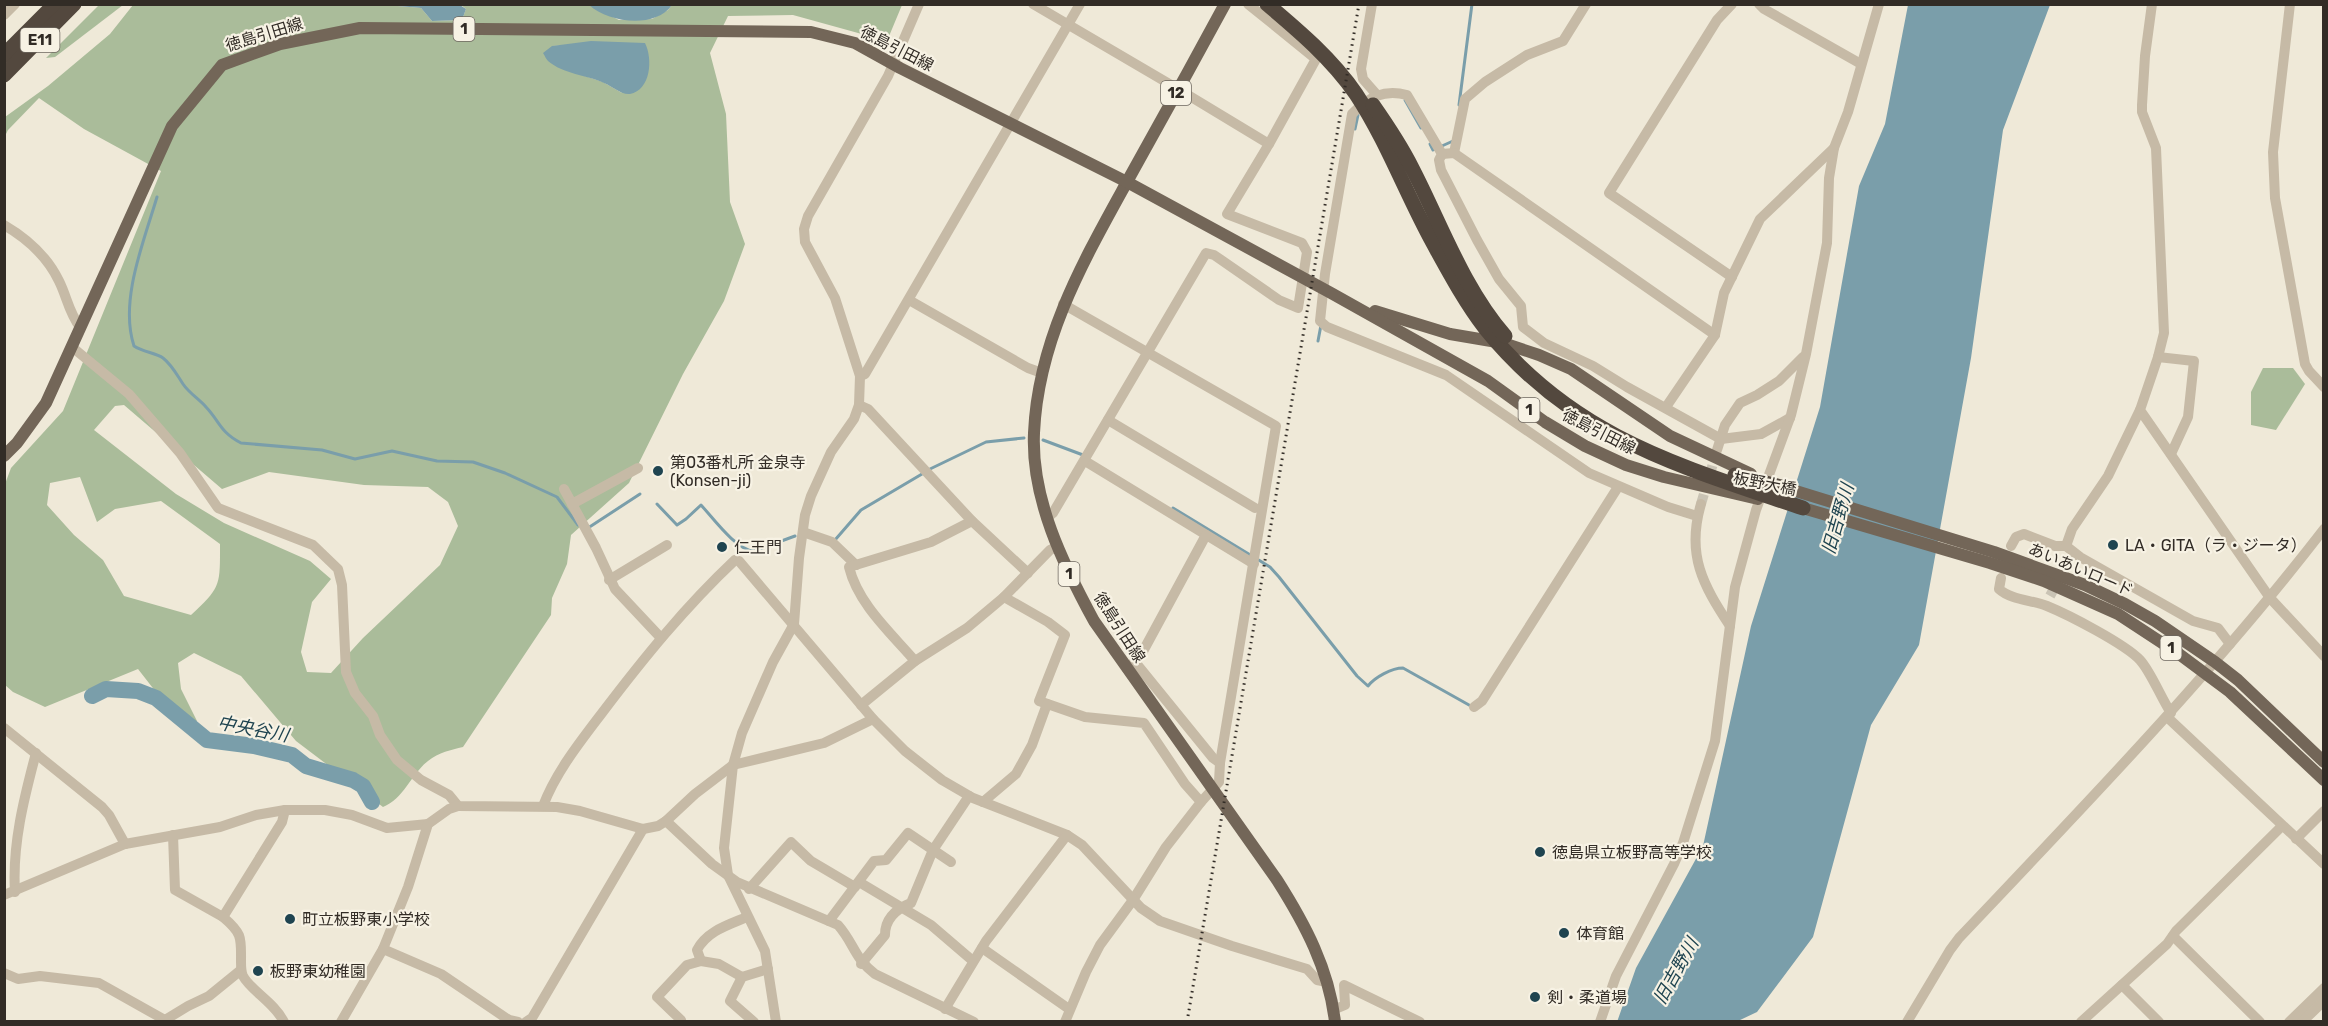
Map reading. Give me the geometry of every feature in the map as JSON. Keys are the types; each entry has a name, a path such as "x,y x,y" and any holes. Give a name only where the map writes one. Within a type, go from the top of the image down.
{"highway":[{"name":"E11","path":"4,55 55,4"},
{"name":"E11","path":"4,75 74,4"},
{"path":"28,52 79,4"},
{"path":"1267,4 1327,59 1377,118"},
{"path":"1283,4 1333,52 1377,118 1432,241 1491,327 1561,402 1593,424 1657,456 1724,477 1803,508"},
{"path":"1724,477 1781,487"}],"main road":[{"name":"12","path":"1127,182 1225,4"},
{"name":"徳島引田線","path":"4,456 17,443 46,403 172,126 222,65 280,44 360,28 811,32 855,43 893,65 1127,182 1351,303 1488,381 1545,422 1586,446 1626,465 1664,477 1724,477"},
{"name":"徳島引田線","path":"1127,182 1084,260 1053,331 1042,373 1033,434 1040,495 1056,547 1094,621 1131,666 1207,782 1277,880 1299,915 1315,947 1328,982 1334,1016"},
{"name":"徳島引田線","path":"1351,303 1450,334 1503,343 1571,369 1670,436 1724,477"},
{"name":"あいあいロード","path":"1781,487 1992,557 2085,585 2125,604 2155,621 2238,680 2324,762"},
{"name":"あいあいロード","path":"1803,508 1992,557 2118,614 2230,692 2324,780"}],"street":[{"path":"4,15 15,4"},
{"path":"776,1022 765,951 728,875 724,848 733,765 746,724 773,662 794,624 803,532 818,478 831,452 854,419 859,405 860,376 835,298 805,242 804,229 808,216 858,131 893,65 919,4"},
{"path":"1033,4 1269,144"},
{"path":"860,376 865,374 909,300 1080,4"},
{"path":"1047,518 1053,513 1085,461 1206,253 1214,255 1279,300 1298,308 1307,252 1302,243 1227,214 1316,58 1248,4"},
{"path":"1372,4 1360,69 1363,78 1377,94"},
{"path":"1454,153 1465,99 1485,82 1527,55 1563,41 1586,4"},
{"path":"1732,4 1717,20 1609,193 1732,277"},
{"path":"1759,4 1772,14 1862,64"},
{"path":"1600,1022 1622,961 1683,843 1714,741 1735,587 1756,510 1790,418 1806,354 1827,243 1829,178 1834,148 1848,112 1879,4"},
{"path":"2068,553 2072,529 2108,476 2140,410 2164,333 2156,148 2142,112 2152,4"},
{"path":"2290,4 2273,152 2275,198 2305,364 2324,387"},
{"path":"1442,154 1407,95 1393,92 1377,94 1362,103 1352,114 1320,321 1327,327 1446,375 1480,396 1589,473 1668,507 1697,516"},
{"path":"1666,407 1715,335 1724,293 1760,219 1834,148"},
{"path":"1442,154 1454,153 1715,335"},
{"path":"1442,154 1439,160 1441,170 1499,279 1521,306 1523,327 1544,343 1593,366 1721,439 1761,434 1790,418"},
{"path":"4,225 23,236 41,254 59,281 72,317 80,327"},
{"path":"909,300 1028,368 1042,373"},
{"path":"1063,304 1276,426 1220,763 1219,782 1200,802 1166,847 1133,900 1100,945 1065,1022"},
{"path":"1503,343 1512,332 1523,327"},
{"path":"72,347 129,394 180,453 218,508 313,545 338,568 342,585 346,672 355,693 374,716 380,735 397,760 421,780 449,795 458,806"},
{"path":"1717,450 1725,425 1740,403 1779,381 1806,354"},
{"path":"2158,357 2194,361 2188,417 2171,454"},
{"path":"1480,396 1488,381"},
{"path":"859,405 868,409 972,521 1028,573"},
{"path":"2140,410 2270,598 2324,656"},
{"path":"1108,420 1256,508"},
{"path":"1085,461 1206,535 1254,560"},
{"path":"572,504 638,468"},
{"path":"1474,707 1482,701 1618,487"},
{"path":"564,489 586,528 609,580 661,638"},
{"path":"1701,504 1697,516 1694,548 1697,562 1709,594 1730,626"},
{"path":"915,661 874,614 861,595 849,567 931,542 972,521"},
{"path":"1907,1022 1959,938 2029,863 2060,834 2169,715 2270,598 2324,529"},
{"path":"803,532 832,542 856,565"},
{"path":"2011,546 2016,537 2024,534 2055,546 2193,621 2218,628 2230,644"},
{"path":"1206,535 1142,656 1131,666 1220,763"},
{"path":"609,580 666,545"},
{"path":"861,705 915,661 967,628 1004,597 1050,550 1056,547"},
{"path":"543,806 550,787 580,743 661,638 686,608 735,560 739,561 794,624 873,719 905,751 933,773 969,796 1066,835 1082,845 1141,908 1160,921 1307,969 1317,980 1328,982"},
{"path":"2001,578 1999,588 2005,594 2048,601 2102,634 2140,661 2169,715 2324,864"},
{"path":"1004,597 1048,622 1065,635 1039,701 1084,717 1144,723 1185,784 1200,802"},
{"path":"983,802 1016,774 1032,745 1047,704"},
{"path":"10,894 125,844 220,827 256,815 285,810 325,810 352,815 387,828 428,824 449,809 458,806 543,806 580,811 643,829 658,826 694,794 733,765 824,743 873,719"},
{"path":"4,728 102,807 125,844"},
{"path":"10,894 21,812 36,753"},
{"path":"861,964 885,935 885,924 899,907 911,903 933,850 969,796"},
{"path":"223,917 282,822 285,810"},
{"path":"2296,839 2324,811"},
{"path":"666,821 712,864 749,889 838,925 847,935 861,964 875,974 967,1020"},
{"path":"340,1022 383,949 408,887 428,824"},
{"path":"2081,1022 2173,936 2282,826"},
{"path":"526,1022 532,1018 643,829"},
{"path":"829,921 874,861 886,860 908,833 951,862"},
{"path":"173,835 175,890 223,917 236,928 241,937 241,970 244,978 276,1009 284,1022"},
{"path":"945,1009 982,948 1066,835"},
{"path":"749,889 791,842 811,861 932,925 973,962"},
{"path":"701,962 697,950 702,941 711,933 747,917"},
{"path":"2173,936 2260,1022"},
{"path":"982,948 1069,1009"},
{"path":"383,949 441,974 511,1021"},
{"path":"680,1022 681,1020 657,997 687,964 701,962 719,964 742,977"},
{"path":"754,1022 730,1001 742,977 768,969"},
{"path":"4,973 18,979 39,976 99,983 165,1020 209,996 241,970"},
{"path":"1334,1016 1345,1005 1344,985 1420,1022"},
{"path":"2122,985 2159,1022"},
{"path":"2289,1022 2324,987"},
{"path":"2302,1022 2324,1001"}],"green space":[{"path":"460,4 589,5 619,20 652,19 668,10 672,5 902,5 887,41 793,15 728,16 710,53 726,114 730,202 745,244 724,301 683,374 629,483 571,535 567,564 552,598 551,615 463,747 441,753 428,761 402,792 383,807 296,741 241,676 194,653 178,663 181,689 197,721 184,728 138,669 45,707 13,692 5,685 5,484 11,468 63,411 161,171 84,129 39,98 5,136 5,117 48,86 110,34 133,5 386,5 421,8 432,21 462,20 466,9","holes":["578,45 622,93 603,82 564,69 552,46","124,405 222,489 269,472 364,485 428,487 448,502 458,526 440,565 363,638 331,673 307,672 301,652 312,602 331,579 310,561 224,523 176,494 94,430 115,406","80,477 97,522 115,509 161,501 220,544 220,569 217,585 191,615 124,596 103,560 74,535 47,505 50,483"]},
{"path":"99,5 123,5 55,57 46,58"},
{"path":"2263,368 2293,368 2305,384 2276,430 2251,425 2251,392"}],"water":[{"path":"386,5 460,5 466,9 462,20 432,21 421,8"},
{"path":"589,5 672,5 655,18 632,21 608,16"},
{"name":"旧吉野川","path":"1908,5 2050,5 2003,130 1971,358 1919,645 1871,725 1813,937 1757,1012 1738,1021 1617,1022 1636,968 1703,846 1751,626 1820,407 1859,186 1885,124"},
{"path":"591,41 645,43 649,65 642,87 630,94 623,93 597,80 561,69 548,61 543,53 552,46"}],"waterway":[{"path":"1459,105 1472,4"},
{"path":"1405,100 1421,128"},
{"path":"1355,129 1358,115"},
{"path":"1430,144 1433,150 1453,141"},
{"path":"157,197 131,291 129,310 134,346 160,356 166,361 185,387 206,407 229,435 241,443 322,450 355,459 392,451 437,461 473,462 505,473 557,497 578,525"},
{"path":"1318,341 1321,325"},
{"path":"930,469 986,442 1024,438"},
{"path":"1043,440 1083,455"},
{"path":"835,540 861,510 922,474"},
{"path":"588,528 640,494"},
{"path":"657,504 677,525 701,505 733,540 747,550 754,551 795,536"},
{"path":"1173,508 1252,556"},
{"path":"1257,559 1270,567 1279,577 1357,676 1368,686 1384,674 1403,668 1469,705"},
{"name":"中央谷川","path":"92,696 106,689 138,691 156,698 207,740 254,746 292,755 306,766 353,780 363,786 372,802"}],"tunnel":[{"path":"1701,504 1717,450"},
{"path":"2050,596 2068,563"}],"railway":[{"path":"1187,1022 1359,4"}],"place":[{"name":"第03番札所 金泉寺 (Konsen-ji)","path":"658,471"},
{"name":"LA・GITA（ラ・ジータ）","path":"2113,545"},
{"name":"仁王門","path":"722,547"},
{"name":"徳島県立板野高等学校","path":"1540,852"},
{"name":"町立板野東小学校","path":"290,919"},
{"name":"体育館","path":"1564,933"},
{"name":"板野東幼稚園","path":"258,971"},
{"name":"剣・柔道場","path":"1535,997"}]}
